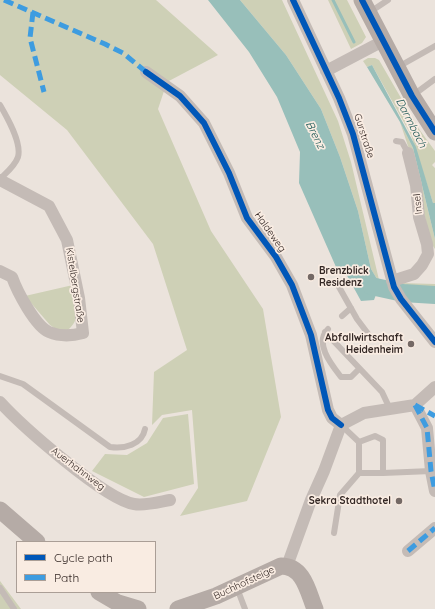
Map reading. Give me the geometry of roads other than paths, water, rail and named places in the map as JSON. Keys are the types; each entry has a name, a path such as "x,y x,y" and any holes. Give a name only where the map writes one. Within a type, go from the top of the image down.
{"street":[{"name":"Gurstraße","path":"293,0 348,118 357,144 393,284 401,300 435,342"},
{"path":"365,6 412,96 435,132"},
{"path":"326,71 383,41"},
{"name":"Haldeweg","path":"146,72 180,96 196,113 209,133 229,173 247,218 276,257 297,296 313,343 328,410 332,418 341,425"},
{"name":"Insel","path":"393,284 414,274 431,254 420,217 416,185 408,153"},
{"name":"Kistelbergstraße","path":"0,180 49,206 64,233 67,240 79,298 83,333 69,336 49,332 35,319 16,288 12,276 0,271"},
{"path":"315,609 299,573 295,569 287,566 341,425 364,413 418,403 435,387"},
{"name":"Auerhahnweg","path":"0,402 33,434 69,463 119,498 139,504 170,500"},
{"path":"418,403 427,428 431,471 435,491"},
{"path":"0,510 36,541"},
{"path":"408,551 435,528"},
{"name":"Buchhofsteige","path":"178,609 196,604 271,569 287,566"},
{"path":"101,593 118,603 138,609"}],"lane":[{"path":"365,6 388,0"},
{"path":"397,68 435,46"},
{"path":"412,96 435,79"},
{"path":"0,105 11,125 18,148 18,157 0,180"},
{"path":"396,141 402,142 408,153"},
{"path":"339,287 369,335"},
{"path":"342,316 351,308"},
{"path":"359,369 351,377 341,377 326,353 322,340 326,330 359,369 382,392 390,409"},
{"path":"0,376 23,384 110,447 124,447 138,442 142,439 145,429"},
{"path":"334,533 340,495 359,473 358,442 341,425"},
{"path":"358,442 375,436 383,440 384,473"},
{"path":"359,473 431,471"},
{"path":"236,586 245,609"},
{"path":"0,588 14,609"}],"water":[{"path":"208,0 240,0 286,55 321,109 340,157 358,211 371,269 380,284 374,300 361,301 344,270 336,267 299,183 300,152 277,97 249,52"},
{"path":"372,65 416,147 433,203 435,203 435,239 413,148 400,122 367,67"},
{"path":"399,287 435,288 435,300 406,298"}],"waterway":[{"name":"Darmbach","path":"333,0 354,42"},
{"name":"Brenz","path":"371,286 403,293 435,295"}],"place":[{"name":"Brenzblick Residenz","path":"311,277"},
{"name":"Abfallwirtschaft Heidenheim","path":"411,344"},
{"name":"Sekra Stadthotel","path":"399,501"}]}
